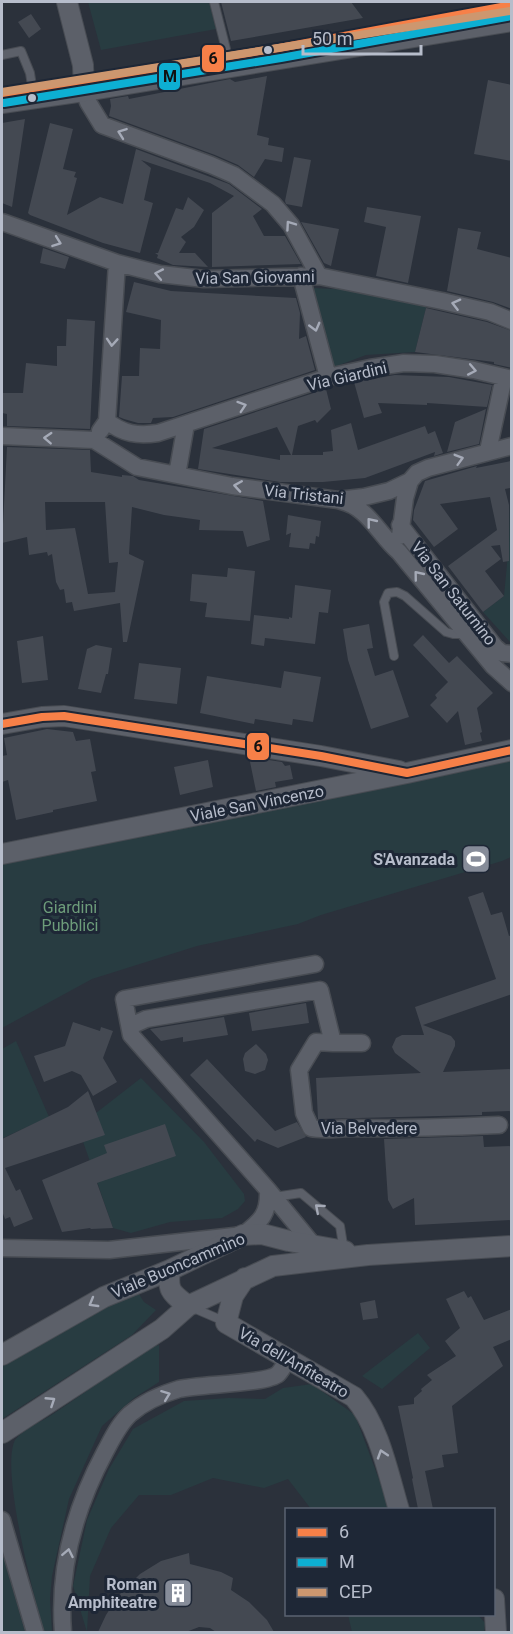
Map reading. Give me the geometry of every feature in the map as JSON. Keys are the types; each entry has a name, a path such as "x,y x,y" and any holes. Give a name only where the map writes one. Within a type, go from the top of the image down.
{"street":[{"path":"67,2 83,65 88,102 102,125 226,172 273,204 291,225 319,276"},
{"path":"2,103 33,93 229,62 509,9"},
{"name":"Via San Giovanni","path":"2,222 117,263 181,278 319,276 442,301 489,312 512,321"},
{"path":"94,440 107,421 117,263"},
{"path":"301,276 328,377"},
{"name":"Via Giardini","path":"136,435 158,434 328,377 404,363 435,363 508,378"},
{"path":"488,451 508,378"},
{"path":"2,436 94,440 120,455 128,463 136,435 120,430 107,421"},
{"path":"177,475 186,424"},
{"name":"Via Tristani","path":"128,463 232,486 338,500 389,491 410,481 417,473 428,468 512,446"},
{"name":"Via San Saturnino","path":"399,552 400,525 410,481"},
{"name":"Via San Saturnino","path":"338,500 351,503 361,509 493,666 512,683"},
{"name":"Via San Saturnino","path":"400,525 495,647 502,652 512,654"},
{"path":"2,724 42,717 64,716 334,758 407,773"},
{"name":"Viale San Vincenzo","path":"2,854 512,750"},
{"path":"328,789 334,773 334,758"},
{"path":"314,1246 130,1035 124,999 315,964"},
{"path":"130,1029 146,1019 320,990 333,1043"},
{"name":"Via Belvedere","path":"362,1043 316,1042 299,1070 304,1113 311,1128 321,1130 335,1128 396,1129 499,1125"},
{"path":"2,1248 109,1250 243,1235 264,1214 271,1194"},
{"path":"273,1266 286,1253 289,1241 289,1217"},
{"name":"Viale Buoncammino","path":"2,1355 104,1297 170,1270 243,1235 262,1234 368,1255"},
{"path":"168,1244 169,1288 188,1306"},
{"name":"Viale Buoncammino","path":"2,1433 162,1329 188,1306 273,1266 368,1255 512,1246"},
{"path":"226,1323 233,1296 245,1278"},
{"name":"Via dell'Anfiteatro","path":"226,1323 354,1397 364,1408 372,1425 399,1508"},
{"path":"63,1632 63,1583 74,1526 93,1474 121,1424 130,1414 162,1395 180,1389 212,1384 266,1379 278,1374 289,1359"},
{"path":"2,1520 35,1632"},
{"path":"495,1616 496,1632"}],"lane":[{"path":"214,2 229,62"},
{"path":"2,55 21,51 30,73 33,93 2,93"},
{"path":"394,656 384,602 388,593 397,592 405,596 446,632 467,634"},
{"path":"271,1194 301,1192 340,1226 345,1251"},
{"name":"Via dell'Anfiteatro","path":"188,1306 226,1323"}],"green space":[{"path":"88,2 209,2 216,29 101,50"},
{"path":"312,288 360,290 427,304 415,352 366,355 334,367"},
{"path":"511,461 511,643 483,612 504,596 509,543"},
{"name":"Giardini Pubblici","path":"511,761 511,857 298,924 197,946 92,979 2,1028 2,862"},
{"path":"16,1041 49,1117 3,1138 2,1049"},
{"path":"141,1078 204,1142 244,1194 245,1201 238,1209 222,1218 170,1222 131,1233 113,1228 78,1127"},
{"path":"137,1291 144,1302 156,1310 132,1335 2,1419 2,1363 100,1305"},
{"path":"418,1333 430,1348 382,1389 362,1376"},
{"path":"159,1345 159,1382 134,1398 102,1426 69,1499 52,1576 50,1599 52,1632 44,1632 26,1563 15,1504 12,1455 15,1440 27,1429 65,1406 147,1348"},
{"path":"312,1384 355,1415 390,1508 310,1508 288,1479 264,1488 213,1478 171,1495 139,1495 111,1528 90,1576 87,1632 73,1586 87,1520 109,1469 133,1429 184,1401 229,1398 265,1399 283,1388"},
{"path":"2,1552 25,1632 2,1632"},
{"path":"348,1616 479,1616 485,1623 484,1632 352,1632"}],"building":[{"path":"221,2 351,2 363,18 231,41"},
{"path":"31,14 41,29 29,38 18,22"},
{"path":"267,76 257,135 269,138 268,145 284,148 282,162 265,159 254,177 238,165 215,155 109,116 110,99 128,96 129,99 230,79 235,82"},
{"path":"488,80 512,85 512,161 474,154"},
{"path":"25,119 12,207 2,203 2,123"},
{"path":"50,123 73,129 63,169 76,172 74,177 77,178 67,215 100,197 123,204 136,149 229,184 262,209 253,216 264,236 285,236 301,264 212,267 212,213 234,196 210,183 141,160 151,168 144,200 153,203 140,253 103,243 30,215 28,213"},
{"path":"294,157 311,160 302,207 286,204 285,201"},
{"path":"188,197 204,210 194,227 181,237 186,242 179,253 195,253 208,267 173,265 157,258 158,255 155,253 158,253 176,208 183,210"},
{"path":"367,207 421,216 408,283 376,276 386,227 364,222"},
{"path":"301,222 339,229 331,266 324,263"},
{"path":"458,228 481,232 477,249 512,258 512,309 447,291"},
{"path":"43,248 69,257 65,269 40,263"},
{"path":"134,282 171,291 296,298 300,313 299,339 306,336 315,370 173,417 153,418 151,423 138,423 119,417 122,376 139,376 140,348 160,349 161,320 126,312"},
{"path":"426,308 487,322 512,331 512,368 494,364 494,362 415,352"},
{"path":"67,319 95,321 90,429 7,426 7,414 2,413 2,393 23,393 26,363 57,366 57,346 66,346"},
{"path":"395,375 449,377 492,385 487,407 378,403 382,413 364,418 354,382"},
{"path":"326,389 331,409 317,423 315,420 298,426 292,455 323,455 323,452 333,451 331,430 351,423 358,450 425,426 428,434 435,431 443,453 434,456 435,452 365,478 323,482 280,482 198,469 204,429","holes":["277,427 291,455 280,455 280,460 212,448"]},
{"path":"486,409 479,444 447,452 455,422"},
{"path":"7,447 90,450 91,472 122,477 122,475 133,476 139,480 263,501 270,540 247,547 243,531 199,530 200,520 164,515 132,507 129,554 144,561 127,642 123,642 120,603 74,611 72,602 66,603 64,589 60,590 56,582 52,554 48,556 47,552 29,555 27,537 2,543","holes":["45,502 105,502 109,563 118,562 115,592 88,594 75,528 46,530"]},
{"path":"511,461 510,488 505,489 509,505 509,561 503,562 500,545 491,546 501,559 485,571 504,596 483,612 448,566 497,530 490,497 440,504 458,529 434,547 413,520 414,510 425,481 477,466 476,468"},
{"path":"288,515 321,521 319,537 316,536 315,544 310,543 309,549 289,547 291,533 286,535"},
{"path":"228,568 255,571 250,621 205,617 207,603 190,601 192,574 227,577"},
{"path":"295,585 331,590 328,613 319,612 315,644 265,638 264,646 251,644 254,615 292,618"},
{"path":"369,624 373,648 367,649 375,676 393,670 409,717 371,729 348,660 343,629"},
{"path":"423,635 449,663 457,656 493,693 477,708 482,741 465,745 458,711 447,723 430,705 437,698 435,695 448,682 413,645"},
{"path":"43,636 48,680 22,683 17,641"},
{"path":"96,645 112,648 108,674 106,674 101,693 78,689 87,649"},
{"path":"139,663 181,668 177,704 134,699"},
{"path":"284,671 321,677 313,722 293,719 292,725 255,719 254,724 200,713 207,676 281,688"},
{"path":"47,729 73,732 76,741 90,739 96,771 91,772 97,801 16,820 8,780 2,782 2,756 7,755 4,738"},
{"path":"249,757 282,762 285,766 290,765 293,779 275,782 276,787 256,791"},
{"path":"208,760 213,787 180,795 174,767"},
{"path":"483,892 491,915 502,912 509,936 512,935 512,994 423,1025 451,1036 455,1041 455,1046 443,1072 512,1069 512,1111 482,1112 482,1115 318,1119 316,1078 421,1073 395,1053 392,1047 396,1038 402,1035 424,1035 415,1007 496,979 468,897"},
{"path":"306,1003 309,1023 252,1031 249,1013"},
{"path":"224,1017 228,1035 183,1042 183,1037 161,1041 150,1029"},
{"path":"73,1022 100,1031 101,1027 113,1031 103,1058 117,1082 93,1096 81,1075 72,1071 44,1082 34,1056 65,1046"},
{"path":"256,1044 266,1054 268,1060 265,1070 255,1074 245,1071 243,1059 245,1053"},
{"path":"207,1059 275,1131 297,1122 306,1137 278,1148 257,1139 255,1142 190,1075"},
{"path":"88,1091 105,1135 5,1168 16,1191 20,1189 33,1219 14,1227 10,1217 5,1219 2,1211 2,1139 68,1107"},
{"path":"165,1124 176,1156 97,1183 113,1228 62,1232 42,1180 107,1153 104,1145"},
{"path":"483,1136 484,1147 512,1146 512,1220 415,1225 414,1198 393,1209 388,1200 384,1139"},
{"path":"464,1291 468,1298 471,1296 484,1320 512,1309 512,1339 493,1347 503,1366 452,1406 458,1453 442,1455 444,1467 425,1471 433,1508 418,1508 398,1406 414,1404 414,1398 432,1380 427,1375 456,1356 445,1341 460,1328 446,1299"},
{"path":"375,1300 378,1318 363,1320 360,1303"},
{"name":"Roman Amphiteatre","path":"189,1553 190,1564 221,1572 233,1578 231,1590 249,1602 267,1620 274,1632 216,1632 210,1628 199,1627 186,1632 98,1632 119,1595 140,1574 161,1561"}],"transit line":[{"name":"6","path":"2,93 279,48 512,5"},
{"name":"CEP","path":"2,92 510,11"},
{"name":"M","path":"4,103 281,58 512,16"},
{"name":"6","path":"2,724 42,717 64,716 321,756 407,773 512,750"}],"place":[{"name":"S'Avanzada","path":"476,859"},
{"name":"Roman Amphiteatre","path":"178,1593"}]}
